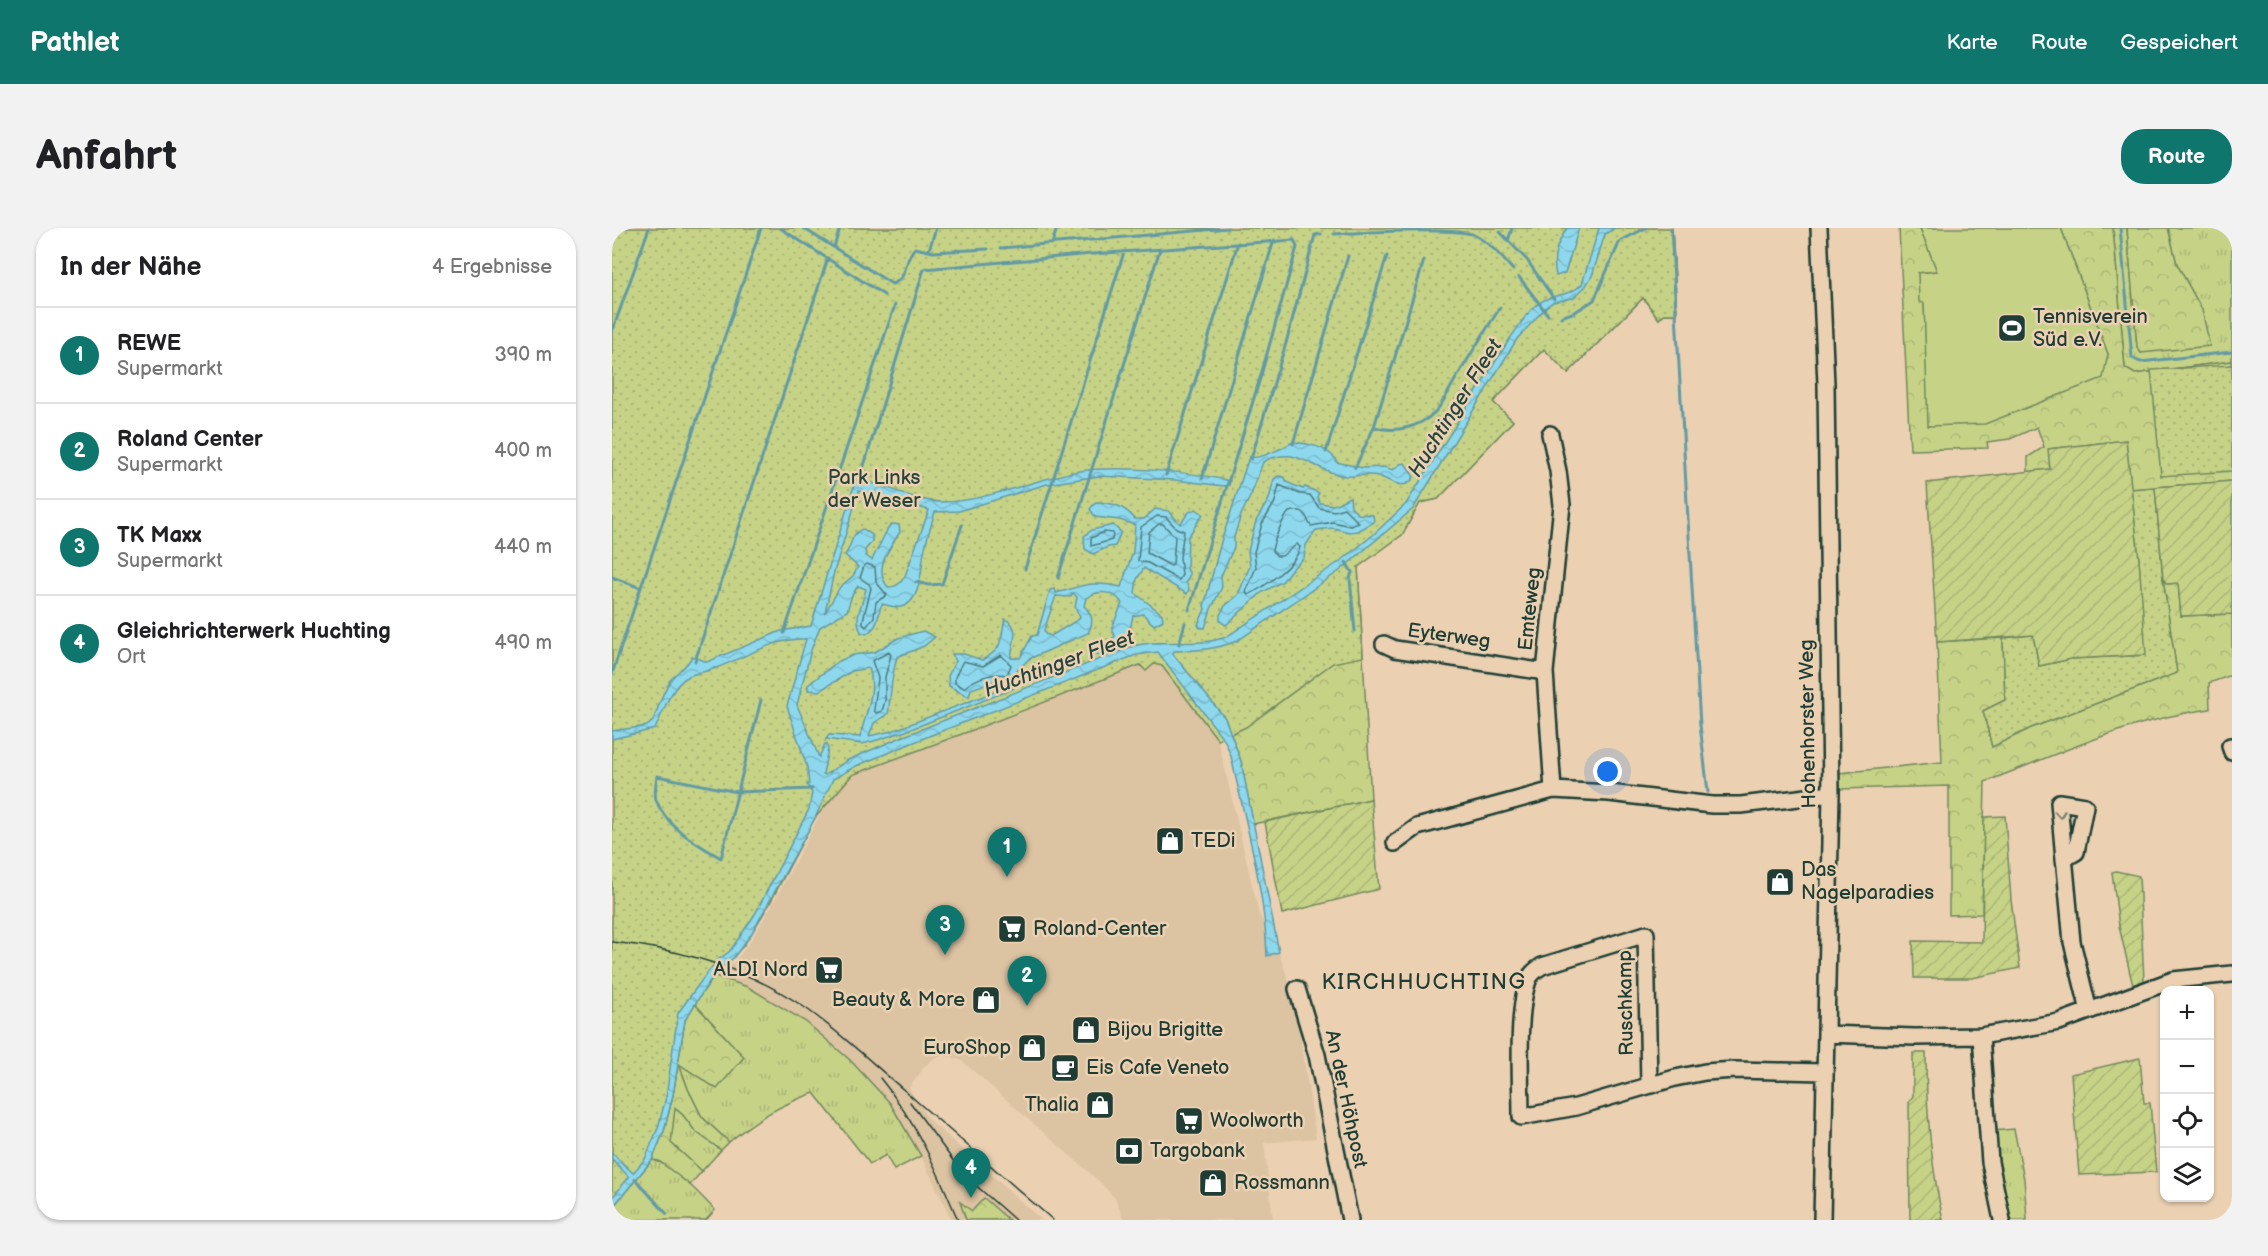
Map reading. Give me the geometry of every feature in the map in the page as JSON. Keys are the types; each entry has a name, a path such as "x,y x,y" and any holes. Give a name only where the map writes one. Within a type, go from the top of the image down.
{"street":[{"name":"Hohenhorster Weg","path":"1819,228 1826,384 1830,794 1822,1220"},
{"name":"Emteweg","path":"1550,434 1562,505 1545,672 1553,790"},
{"name":"Eyterweg","path":"1384,644 1395,649 1545,672"},
{"path":"1395,843 1417,827 1553,790 1712,805 1741,805 1830,794"},
{"path":"2064,859 2072,942 2089,1011"},
{"name":"Ruschkamp","path":"1646,934 1649,1085 1576,1107 1521,1117 1522,1014 1530,976 1542,966 1646,934"},
{"path":"1826,1034 1915,1037 1981,1036 2034,1028 2089,1011 2173,980 2232,974"},
{"name":"An der Höhpost","path":"1297,989 1317,1054 1350,1220"},
{"path":"1981,1036 1990,1162 2002,1220"},
{"path":"1649,1085 1705,1072 1735,1070 1824,1072"}],"shaded area":[{"name":"Roland-Center","path":"1154,664 1162,666 1218,740 1259,914 1279,953 1294,997 1316,1138 1264,1143 1273,1220 1124,1220 1115,1198 1099,1181 962,1061 946,1055 934,1058 924,1067 909,1088 929,1120 1042,1220 1009,1220 984,1199 972,1211 960,1203 966,1220 952,1220 921,1156 890,1103 850,1060 805,1022 748,987 715,976 729,962 733,964 749,943 771,907 823,809 852,775 1140,665 1146,670"}],"green space":[{"name":"Park Links der Weser","path":"612,228 1672,228 1677,314 1664,314 1659,319 1643,298 1568,373 1544,349 1493,402 1513,421 1438,499 1420,503 1402,535 1358,567 1363,657 1333,663 1246,727 1218,740 1162,666 1154,664 1146,671 1140,665 852,775 815,818 769,905 744,945 709,982 685,1020 673,1095 664,1131 652,1160 612,1208"},
{"path":"1672,228 1677,314 1664,314 1659,319 1643,298 1568,373 1544,349 1493,402 1513,421 1438,499 1420,503 1402,535 1358,567 1371,799 1253,824 1241,761 1225,718 1338,572 1493,380"},
{"path":"1899,228 1920,228 1937,271 1918,273 1924,302 1929,426 2108,354 2061,228 2113,228 2125,368 2135,374 2232,361 2232,481 2131,489 2126,440 2049,449 2050,469 2028,472 2028,457 2044,447 2037,427 2010,439 1987,442 1988,448 1910,450"},
{"name":"Tennisverein Süd e.V.","path":"1920,228 2061,228 2108,354 2103,378 1985,424 1928,426 1924,303 1919,302 1918,273 1937,271"},
{"path":"2113,228 2127,228 2137,347 2141,353 2202,310 2177,264 2168,228 2232,228 2232,361 2135,374 2125,368"},
{"path":"2127,228 2168,228 2177,264 2202,310 2210,346 2141,353 2137,347"},
{"path":"2232,365 2232,471 2161,476 2151,370"},
{"path":"2126,440 2139,559 2146,655 2071,659 2039,666 2033,635 1937,642 1927,483 2050,469 2048,449"},
{"path":"2232,481 2232,614 2181,616 2178,583 2167,584 2163,579 2155,487"},
{"path":"2155,487 2163,579 2177,673 2031,728 1992,747 1983,711 2005,700 2003,638 2033,635 2039,666 2071,659 2145,655 2139,559 2131,489"},
{"path":"2163,579 2167,584 2178,583 2181,616 2232,614 2232,675 2209,683 2210,709 2124,729 1985,782 1982,914 1949,915 1949,786 1839,789 1839,773 1942,762 1937,642 2003,638 2005,700 1983,711 1992,747 2031,728 2177,673"},
{"path":"1371,799 1379,889 1282,914 1265,822"},
{"path":"2005,816 2011,900 2020,968 1972,978 1914,978 1913,941 1982,942 1984,817"},
{"path":"2112,872 2139,876 2144,981 2133,986 2119,926"},
{"path":"715,976 748,987 806,1022 850,1060 890,1103 921,1156 894,1170 886,1155 870,1164 814,1093 769,1113 729,1142 702,1117 688,1089 679,1063 716,1088 744,1057 694,1003"},
{"path":"694,1003 744,1057 717,1089 679,1064 702,1117 729,1142 721,1150 695,1131 675,1108 671,1143 702,1171 690,1185 659,1161 652,1160 664,1131 673,1095 685,1020"},
{"path":"1913,1053 1926,1053 1930,1137 1943,1220 1910,1220 1909,1102 1913,1096"},
{"path":"2140,1058 2144,1103 2150,1103 2156,1172 2079,1175 2071,1074"},
{"path":"674,1108 683,1115 695,1131 721,1150 702,1171 671,1143"},
{"path":"2014,1129 2024,1179 2027,1220 2008,1220 2003,1205 1993,1131"},
{"path":"652,1160 660,1162 677,1173 715,1210 706,1220 612,1220 612,1208"},
{"path":"984,1198 1009,1220 966,1220 960,1202 972,1211"}],"water":[{"path":"1567,228 1579,228 1565,273 1556,276 1554,263 1556,251"},
{"path":"1599,228 1615,228 1605,234 1592,276 1585,287 1573,298 1553,302 1546,307 1517,339 1413,509 1338,572 1237,641 1214,648 1174,651 1173,654 1225,718 1241,761 1279,952 1267,956 1258,880 1231,756 1225,741 1158,652 1136,655 929,736 856,766 833,779 815,818 752,933 734,957 709,982 685,1020 673,1095 664,1131 652,1160 612,1208 612,1198 629,1177 612,1159 612,1153 633,1173 645,1159 658,1128 666,1097 678,1013 707,973 719,959 729,952 755,914 809,809 812,793 807,785 809,784 807,767 787,706 806,639 783,641 687,677 672,693 655,729 612,739 612,731 647,726 653,721 667,686 692,656 707,662 781,631 811,626 856,479 919,499 940,502 972,499 1074,472 1090,470 1152,470 1230,481 1229,485 1224,486 1175,480 1100,476 1047,484 959,511 935,512 925,546 920,579 912,600 901,607 882,604 876,624 866,634 861,632 858,621 866,589 858,586 852,595 847,611 820,627 811,650 797,705 819,757 827,744 823,774 825,775 848,760 899,738 1133,646 1203,642 1226,637 1342,560 1406,504 1527,315 1544,300 1572,291 1582,284","holes":["859,491 929,510 905,576 900,583 894,586 888,587 884,580 882,566 887,552 900,532 899,525 893,524 888,528 872,560 866,556 865,550 872,542 872,535 863,529 856,533 845,555 858,567 853,576 840,587 825,613 834,572"]},
{"path":"1293,442 1316,446 1327,451 1336,459 1336,462 1363,468 1384,467 1393,470 1405,463 1414,477 1410,482 1402,485 1374,475 1345,476 1295,457 1275,457 1263,462 1241,515 1234,537 1234,547 1221,576 1222,587 1205,628 1200,628 1198,625 1205,609 1221,542 1249,457 1265,455"},
{"path":"1278,476 1284,477 1288,483 1319,493 1317,497 1320,503 1334,505 1350,497 1351,507 1358,514 1373,515 1374,522 1358,531 1349,532 1333,528 1316,530 1306,545 1304,558 1283,581 1261,593 1226,625 1220,621 1220,615 1225,606 1238,595 1250,566 1248,551 1256,521 1269,499 1274,479"},
{"path":"1096,502 1113,504 1123,508 1135,519 1144,519 1155,509 1169,511 1180,524 1189,512 1196,509 1203,514 1188,537 1187,569 1190,574 1186,582 1189,589 1187,594 1144,568 1137,579 1135,593 1162,614 1163,620 1154,625 1143,614 1133,616 1129,634 1119,648 1099,655 1095,653 1096,649 1115,636 1112,628 1122,603 1110,594 1095,594 1086,598 1084,606 1092,619 1088,633 1029,659 1015,673 1017,682 1013,689 906,731 874,741 862,744 826,739 829,735 860,737 871,694 869,668 852,671 819,691 808,690 808,685 837,662 853,655 875,652 898,638 923,631 935,637 924,646 897,657 888,714 874,723 869,736 892,731 1002,689 1005,683 1000,679 971,689 969,697 949,686 948,676 956,661 952,654 964,654 982,660 989,656 998,648 1005,619 1010,622 1015,631 1011,658 1020,658 1032,636 1037,635 1050,590 1055,589 1056,593 1094,584 1121,587 1133,552 1135,525 1120,520 1095,517 1090,509","holes":["1073,593 1077,597 1075,608 1080,616 1079,619 1051,636 1045,634 1044,630 1056,596 1070,597"]},
{"path":"1113,525 1121,532 1115,546 1093,554 1085,549 1084,536 1092,530"}],"waterway":[{"path":"612,332 649,228"},
{"path":"612,674 761,228"},
{"path":"780,228 884,295"},
{"path":"803,228 892,284 904,273 909,257 915,248 933,252 988,249"},
{"path":"834,247 840,228"},
{"path":"929,250 936,228"},
{"path":"1052,244 1057,228"},
{"path":"1001,248 1228,228"},
{"path":"1508,241 1512,228"},
{"path":"1561,317 1575,312 1594,300 1620,241 1646,228"},
{"path":"1671,228 1700,725 1708,792"},
{"path":"2120,228 2132,358 2140,362 2232,352"},
{"path":"1334,234 1425,231 1472,234 1489,245 1513,270"},
{"path":"1500,232 1527,260 1554,299"},
{"path":"1251,459 1315,235 1321,234"},
{"path":"1202,479 1274,240"},
{"path":"859,482 924,269 1092,254 1294,240 1297,247 1261,375 1189,610"},
{"path":"1166,475 1238,243"},
{"path":"1058,578 1160,249"},
{"path":"1025,569 1124,252"},
{"path":"1293,444 1348,256"},
{"path":"1326,452 1387,256"},
{"path":"695,661 828,258"},
{"path":"1355,468 1374,427 1424,260"},
{"path":"1519,277 1548,315"},
{"path":"784,633 895,305"},
{"name":"Huchtinger Fleet","path":"1374,427 1406,428 1422,422 1435,412 1500,308"},
{"path":"916,582 929,585 942,584 962,525"},
{"path":"1346,562 1352,572 1350,579 1355,631"},
{"path":"612,577 641,588"},
{"path":"1179,644 1185,623"},
{"path":"761,700 721,858 683,834 661,810 655,798 657,776 737,792 812,789"},
{"path":"635,1179 667,1214"}],"tram line":[{"path":"612,942 663,950 712,962 760,981 782,993 804,1007 856,1048 1053,1220"},
{"path":"880,1078 915,1128 958,1220"},
{"path":"910,1102 963,1174 1015,1220"}],"place":[{"name":"Tennisverein Süd e.V.","path":"2012,328"},
{"name":"TEDi","path":"1170,841"},
{"name":"REWE","path":"1007,877"},
{"name":"Das Nagelparadies","path":"1780,882"},
{"name":"Roland-Center","path":"1012,929"},
{"name":"TK Maxx","path":"945,955"},
{"name":"ALDI Nord","path":"829,970"},
{"name":"Beauty & More","path":"986,1000"},
{"name":"Roland Center","path":"1027,1006"},
{"name":"Bijou Brigitte","path":"1086,1030"},
{"name":"EuroShop","path":"1032,1048"},
{"name":"Eis Cafe Veneto","path":"1065,1068"},
{"name":"Thalia","path":"1100,1105"},
{"name":"Woolworth","path":"1189,1121"},
{"name":"Targobank","path":"1129,1151"},
{"name":"Rossmann","path":"1213,1183"},
{"name":"Gleichrichterwerk Huchting","path":"971,1198"}],"district":[{"name":"KIRCHHUCHTING","path":"1424,982"}]}
